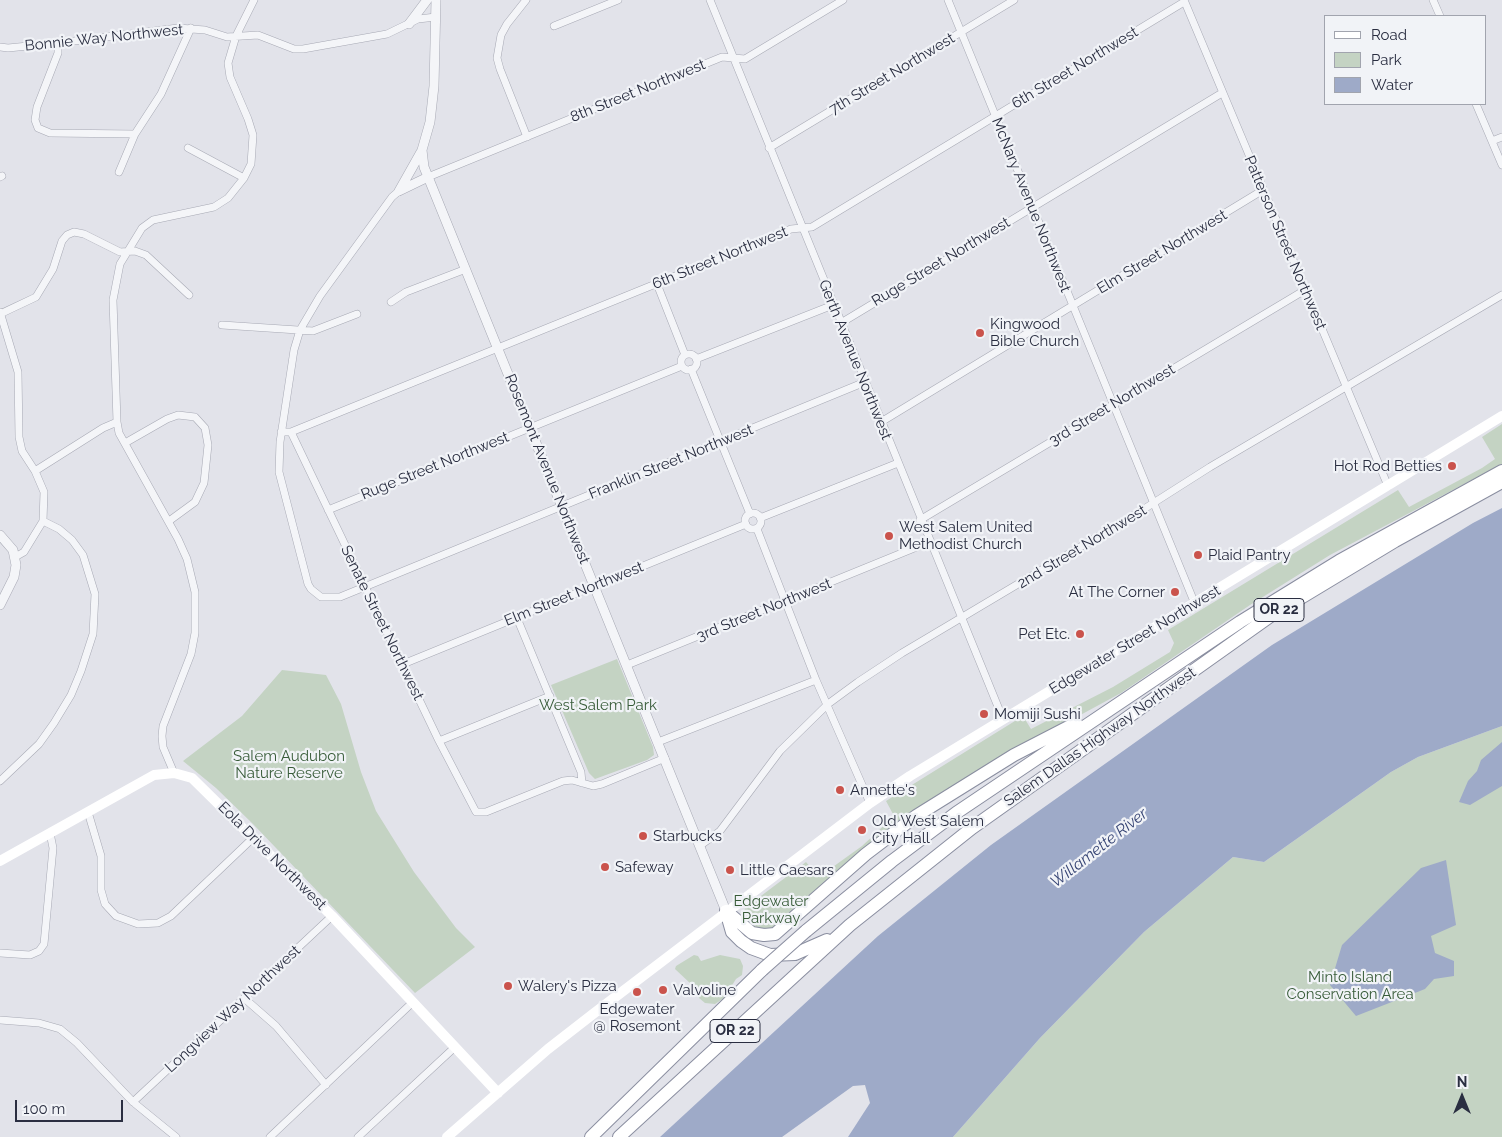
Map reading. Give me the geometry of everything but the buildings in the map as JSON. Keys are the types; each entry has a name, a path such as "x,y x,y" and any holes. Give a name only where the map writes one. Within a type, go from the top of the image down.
{"highway":[{"name":"Salem Dallas Highway Northwest","path":"590,1137 762,970 806,931 926,835 1113,706 1284,594 1502,470"},
{"name":"Salem Dallas Highway Northwest","path":"619,1137 850,925 972,828 1269,617 1386,546 1502,482"},
{"name":"OR 22","path":"726,911 752,933 775,934 866,854 916,816 1014,755 1113,706"},
{"name":"OR 22","path":"726,911 732,932 750,948 770,955 784,956 806,950 850,925"}],"main road":[{"name":"Edgewater Street Northwest","path":"447,1137 556,1044 726,911 870,803 1003,719 1502,416"},
{"path":"0,861 154,775 174,773"},
{"name":"Eola Drive Northwest","path":"174,773 197,782 254,837 332,916 498,1092"}],"street":[{"path":"174,773 163,747 162,731 191,654 196,615 195,592 187,559 169,521 125,443 117,422 114,300 117,274 127,252 142,228 153,220 214,207 228,198 244,178 254,149 253,135 230,77 228,63 236,36 254,0"},
{"path":"409,24 427,0"},
{"name":"Rosemont Avenue Northwest","path":"436,0 432,108 422,150 428,177 701,845 726,911"},
{"path":"526,0 506,24 501,35 498,58 500,69 527,137"},
{"path":"554,26 618,0"},
{"name":"Gerth Avenue Northwest","path":"710,0 840,324 1003,719"},
{"name":"8th Street Northwest","path":"428,177 722,57 745,58 843,0"},
{"name":"McNary Avenue Northwest","path":"948,0 1195,604"},
{"name":"7th Street Northwest","path":"769,148 1014,0"},
{"path":"1433,0 1440,15"},
{"name":"Patterson Street Northwest","path":"1184,1 1388,486"},
{"name":"6th Street Northwest","path":"281,432 291,432 792,229 812,227 1184,1"},
{"name":"Bonnie Way Northwest","path":"0,47 8,48 191,28 227,36 258,35 294,49 303,49 387,34 424,17 436,17"},
{"path":"119,172 135,134 162,94 191,28"},
{"path":"58,43 58,53 36,107 35,120 38,128 50,133 135,134"},
{"name":"Ruge Street Northwest","path":"840,324 1222,92"},
{"path":"1476,105 1502,165"},
{"path":"1492,141 1502,137"},
{"path":"188,148 244,178"},
{"path":"281,432 290,373 300,330 320,296 399,190 422,150"},
{"path":"399,190 428,177"},
{"name":"Elm Street Northwest","path":"881,422 1263,190"},
{"path":"15,557 24,552 43,521 44,492 35,471 22,452 19,437 18,372 0,313 36,297 53,269 62,241 70,233 84,234 120,252 135,251 146,255 189,295"},
{"path":"391,302 406,292 466,269"},
{"path":"657,284 686,355"},
{"name":"3rd Street Northwest","path":"920,520 1305,290"},
{"name":"2nd Street Northwest","path":"701,845 720,831 780,751 828,704 902,654 1346,386 1502,295"},
{"path":"696,359 833,305"},
{"path":"222,325 313,331 356,314"},
{"path":"696,359 693,355 686,355 682,358 682,366 691,370 750,514"},
{"path":"691,370 695,367 696,359"},
{"name":"Ruge Street Northwest","path":"328,510 682,366"},
{"name":"Franklin Street Northwest","path":"281,432 279,457 280,484 311,590 321,597 334,599 865,382"},
{"path":"125,443 178,415 195,417 205,428 208,445 204,483 195,502 169,521"},
{"path":"35,471 103,428 117,422"},
{"name":"Senate Street Northwest","path":"291,432 439,741 476,812 486,812 563,780 582,783"},
{"path":"760,518 898,463"},
{"path":"750,514 758,515 760,518"},
{"path":"750,514 747,517 746,524 752,529 757,529"},
{"path":"757,529 760,526 760,518"},
{"path":"0,781 39,744 54,723 74,687 93,634 95,594 83,554 72,540 59,529 43,521"},
{"name":"Elm Street Northwest","path":"403,664 746,524"},
{"path":"757,529 816,680 870,803"},
{"path":"0,535 9,545 15,557 14,578 0,605"},
{"name":"3rd Street Northwest","path":"627,665 929,542"},
{"path":"517,618 581,772 582,783 593,786 602,784 665,758"},
{"path":"658,742 816,680"},
{"path":"439,741 550,696"},
{"path":"88,812 101,856 101,890 105,904 116,916 138,924 158,922 171,916 254,837"},
{"path":"0,954 30,955 39,951 44,944 53,848 50,833"},
{"name":"Longview Way Northwest","path":"133,1102 332,916"},
{"path":"244,998 276,1026 326,1085"},
{"path":"270,1137 413,1002"},
{"path":"0,1020 39,1022 60,1029 77,1043 133,1102 176,1137"},
{"path":"358,1137 455,1047"}],"green space":[{"name":"Edgewater Parkway","path":"1502,424 1502,464 1330,555 1250,605 1121,693 1001,758 780,925 768,930 755,928 743,918 745,908 806,862 816,874 830,869 862,846 892,818 893,814 886,801 1023,716 1031,729 1113,687 1170,652 1174,643 1168,630 1398,490 1409,507 1482,468 1495,459 1482,437"},
{"name":"West Salem Park","path":"617,659 653,747 654,755 647,760 595,779 589,773 551,685"},
{"name":"Salem Audubon Nature Reserve","path":"282,670 326,675 341,704 361,772 376,811 414,872 456,928 475,947 415,993 253,824 216,788 183,761 242,716"},
{"name":"Minto Island Conservation Area","path":"1502,726 1502,1137 953,1137 1040,1038 1144,932 1233,857 1264,862 1391,772 1418,757"},
{"path":"694,955 698,956 701,961 720,955 740,959 743,966 742,975 736,979 724,998 715,1004 705,1003 699,998 692,985 675,969 676,966"}],"water":[{"name":"Willamette River","path":"1502,508 1502,726 1418,757 1391,772 1264,862 1233,857 1144,932 1040,1038 953,1137 848,1137 870,1103 865,1085 853,1086 782,1137 660,1137 878,936 991,845 1272,645 1473,523"},
{"path":"1502,742 1502,786 1470,805 1459,802 1468,781 1477,771 1481,760"},
{"path":"1446,860 1456,925 1431,936 1435,953 1454,961 1454,976 1434,979 1425,989 1356,1016 1330,985 1342,945 1421,868"}],"place":[{"name":"Kingwood Bible Church","path":"980,333"},
{"name":"Hot Rod Betties","path":"1452,466"},
{"name":"West Salem United Methodist Church","path":"889,536"},
{"name":"Plaid Pantry","path":"1198,555"},
{"name":"At The Corner","path":"1175,592"},
{"name":"Pet Etc.","path":"1080,634"},
{"name":"Momiji Sushi","path":"984,714"},
{"name":"Annette's","path":"840,790"},
{"name":"Old West Salem City Hall","path":"862,830"},
{"name":"Starbucks","path":"643,836"},
{"name":"Safeway","path":"605,867"},
{"name":"Little Caesars","path":"730,870"},
{"name":"Walery's Pizza","path":"508,986"},
{"name":"Valvoline","path":"663,990"},
{"name":"Edgewater @ Rosemont","path":"637,992"}]}
